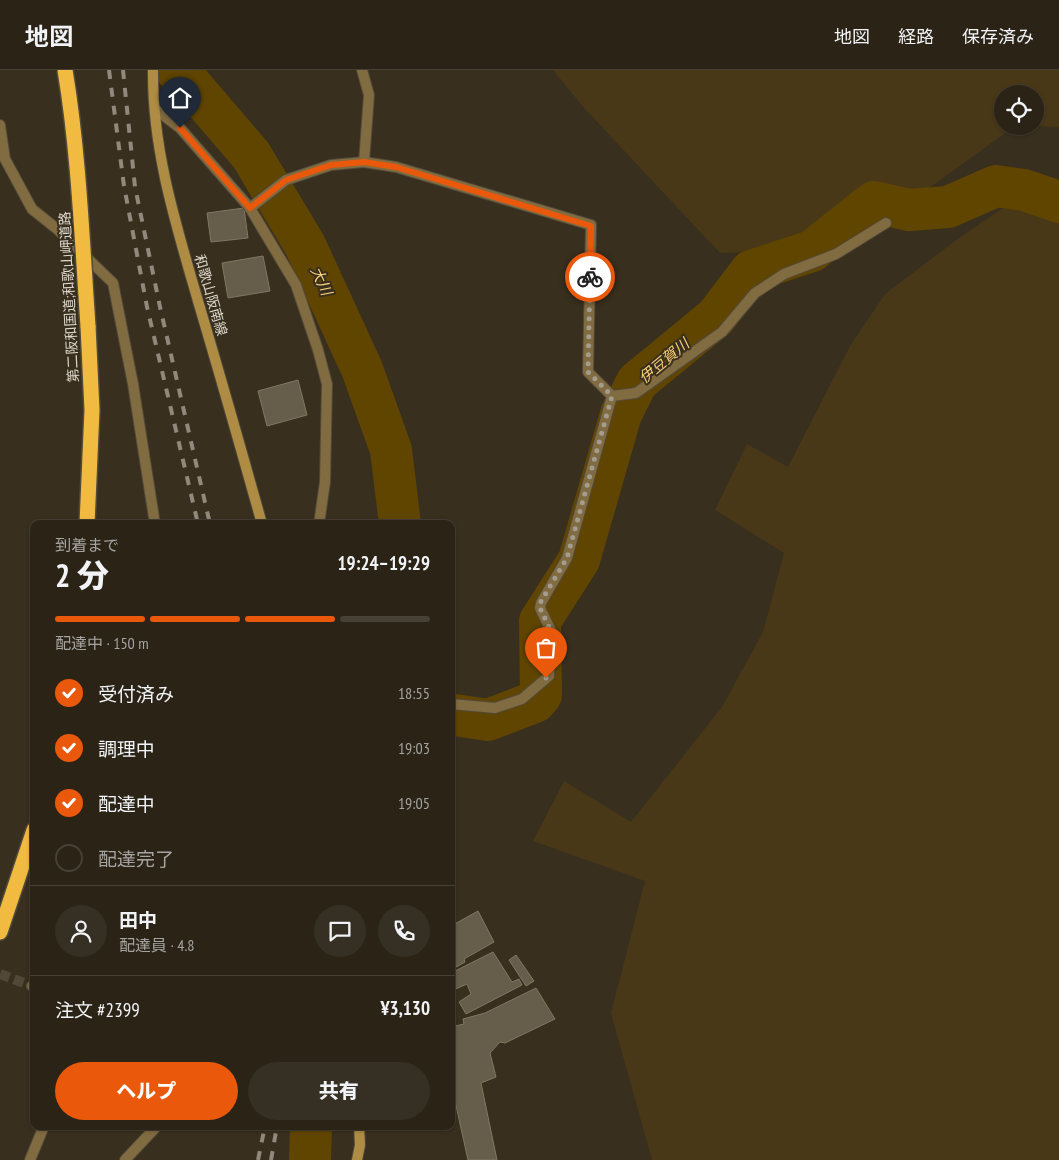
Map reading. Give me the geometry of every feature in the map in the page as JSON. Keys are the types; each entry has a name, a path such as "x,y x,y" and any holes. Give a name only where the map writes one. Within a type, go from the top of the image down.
{"highway":[{"name":"第二阪和国道;和歌山岬道路","path":"65,70 70,100 88,326 92,410 87,520"},
{"path":"0,932 30,842"}],"main road":[{"name":"和歌山阪南線","path":"153,70 160,158 172,211 261,520"},
{"path":"357,1160 360,1130"}],"street":[{"path":"362,70 369,95 364,162"},
{"path":"155,109 180,128 250,208 296,285 318,350 327,384 325,482 320,520"},
{"path":"0,125 5,159 32,210 56,229 113,283 133,384 154,520"},
{"path":"250,208 286,180 331,165 364,162 396,167 591,226 588,372 616,396 636,393 722,332 755,293 784,274 836,254 886,223"},
{"path":"455,704 495,708 522,699 549,676 551,631 540,608 540,603 567,558 616,396"},
{"path":"30,1160 42,1130"},
{"path":"125,1160 153,1130"}],"shaded area":[{"path":"553,70 1059,70 1059,127 1044,126 1044,85 994,85 994,135 1003,135 846,248 720,253 585,109"},
{"path":"1020,196 1059,196 1059,1160 652,1160 611,1013 645,881 533,841 564,781 631,822 722,707 763,632 784,553 715,510 747,444 788,467 850,346 885,294 955,241"}],"building":[{"path":"244,208 248,238 211,242 207,213"},
{"path":"263,256 270,291 228,298 222,263"},
{"path":"298,380 307,415 267,426 258,391"},
{"path":"478,911 494,942 464,959 465,962 455,968 455,924"},
{"path":"493,952 512,982 519,979 522,985 466,1014 459,1002 471,994 467,984 455,989 455,971"},
{"path":"516,955 534,981 526,986 509,960"},
{"path":"536,988 555,1019 505,1043 500,1042 490,1053 496,1077 481,1083 497,1160 468,1160 455,1101 455,1026 464,1024 463,1019 485,1013"}],"waterway":[{"name":"大川","path":"176,70 251,155 305,245 362,369 391,450 400,520"},
{"name":"伊豆賀川","path":"455,715 488,720 535,702 541,695 540,621 579,560 621,414 637,382 716,317 751,271 812,251 874,202 909,210 948,207 996,186 1024,190 1059,202"},
{"name":"大川","path":"310,1160 311,1130"}],"tunnel":[{"path":"0,974 30,985"}],"railway":[{"path":"109,70 124,186 147,307 197,520"},
{"path":"123,70 135,187 160,307 209,520"},
{"path":"258,1160 264,1130"},
{"path":"271,1160 276,1130"}],"way so far":[{"path":"546,678 549,676 551,631 540,608 540,603 567,558 612,396 588,372 590,277"}],"route":[{"path":"180,128 250,208 286,180 331,165 364,162 396,167 591,226 590,277"}]}
